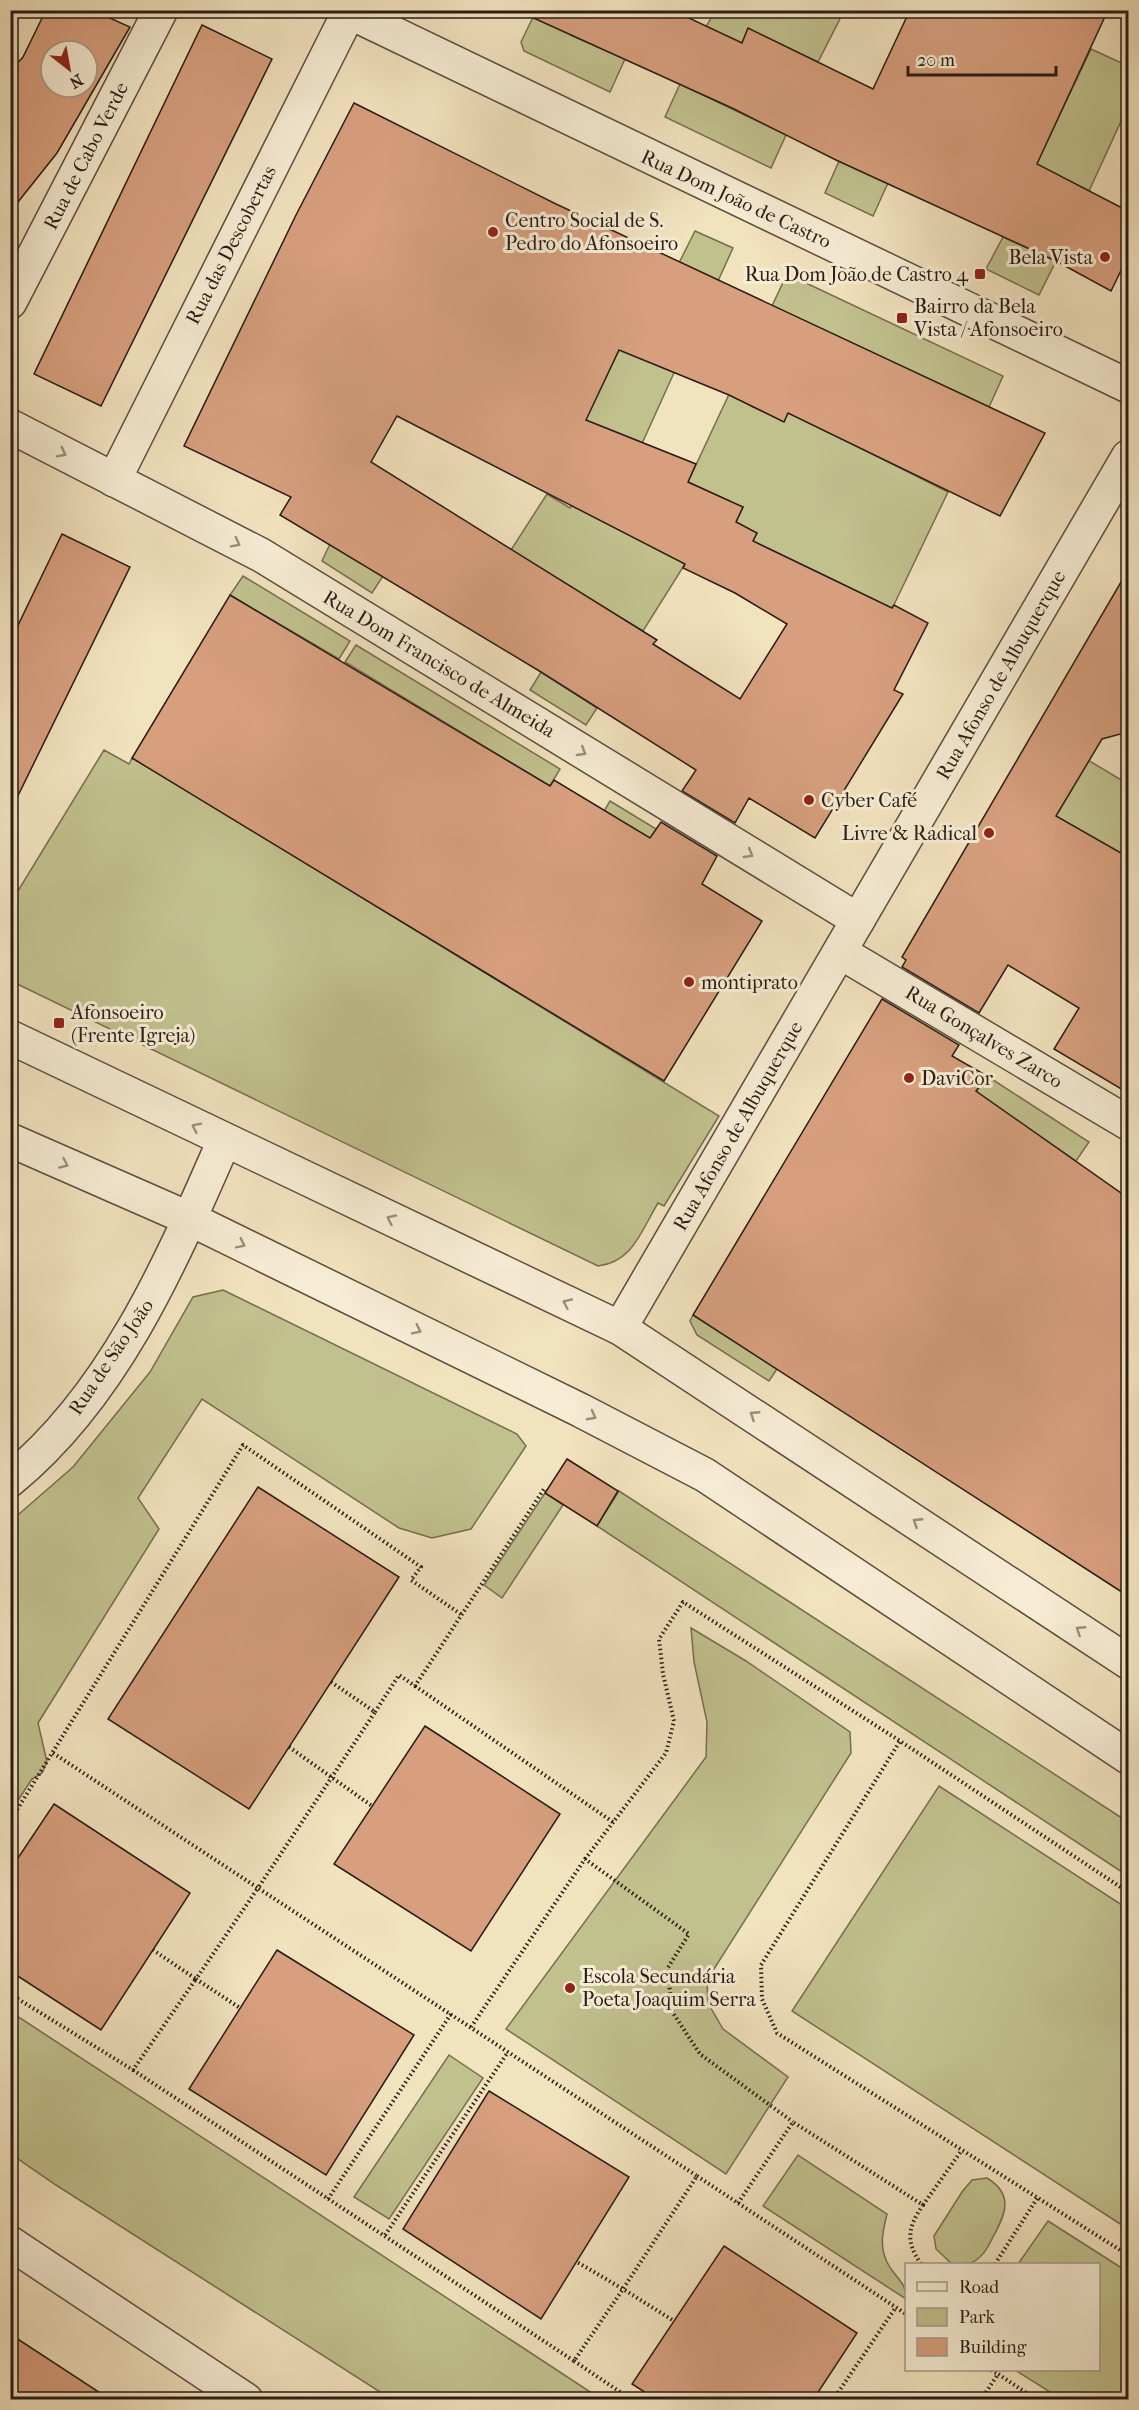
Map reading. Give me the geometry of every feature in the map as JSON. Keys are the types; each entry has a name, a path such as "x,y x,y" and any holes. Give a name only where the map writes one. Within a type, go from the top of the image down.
{"street":[{"name":"Rua de Cabo Verde","path":"10,302 161,10"},
{"name":"Rua Dom João de Castro","path":"348,11 1128,386"},
{"name":"Rua das Descobertas","path":"114,480 348,11"},
{"name":"Rua Dom Francisco de Almeida","path":"10,426 261,555 858,920"},
{"name":"Rua Afonso de Albuquerque","path":"620,1328 1128,457"},
{"name":"Rua Gonçalves Zarco","path":"840,952 1128,1123"},
{"path":"10,1037 620,1328 1128,1662"},
{"path":"10,1140 190,1219 580,1410 705,1475 1128,1756"},
{"name":"Rua de São João","path":"10,1480 32,1462 86,1401 153,1296 224,1141"},
{"path":"10,2243 246,2400"}],"path":[{"path":"10,1821 243,1445 421,1567 411,1580 462,1615"},
{"path":"415,1686 544,1489 547,1491"},
{"path":"471,2027 585,1859 666,1753 674,1721 663,1674 659,1639 683,1602 1128,1892"},
{"path":"133,2070 258,1888 399,1675 613,1822"},
{"path":"331,1682 375,1712"},
{"path":"900,1742 761,1965 762,1999 777,2033 1128,2254"},
{"path":"289,1747 372,1806"},
{"path":"53,1753 905,2313"},
{"path":"585,1859 689,1934 667,1969 673,2013 700,2054 793,2122 923,2205"},
{"path":"153,1950 240,2008"},
{"path":"10,1994 133,2070 632,2400"},
{"path":"328,2199 451,2014"},
{"path":"385,2235 508,2052"},
{"path":"738,2203 793,2122"},
{"path":"920,2263 913,2252 910,2225 962,2150"},
{"path":"574,2361 697,2176"},
{"path":"996,2263 1038,2197"},
{"path":"577,2262 674,2321"},
{"path":"833,2400 896,2307"},
{"path":"993,2371 1037,2400"},
{"path":"981,2400 998,2374"}],"green space":[{"path":"536,11 582,11 570,35 625,59 610,92 524,51 521,42"},
{"path":"715,11 844,11 818,62 748,29 742,43 706,27"},
{"path":"1091,49 1128,66 1128,106 1089,191 1036,165"},
{"path":"680,84 786,135 771,168 665,117"},
{"path":"839,161 888,183 873,216 825,193"},
{"path":"695,231 733,248 718,281 679,263"},
{"path":"1003,237 1056,261 1039,295 986,269"},
{"path":"787,274 1003,376 989,407 772,306"},
{"path":"629,329 683,353 630,470 579,433"},
{"path":"746,358 751,406 784,421 801,385 840,438 948,492 891,611 838,582 753,541 757,533 736,522 743,507 688,482"},
{"path":"547,494 570,508 578,497 685,564 643,631 509,553"},
{"path":"330,544 383,576 372,593 322,561"},
{"path":"243,576 350,641 339,659 230,595"},
{"path":"356,645 560,769 550,786 345,662"},
{"path":"541,672 597,708 586,725 530,690"},
{"path":"1036,729 1128,784 1128,858 1003,786"},
{"path":"104,750 129,764 132,758 188,791 719,1116 664,1206 658,1203 628,1252 610,1263 598,1266 11,981 10,904"},
{"path":"610,801 661,832 651,849 600,818"},
{"path":"987,1076 1089,1142 1076,1161 976,1092"},
{"path":"223,1290 517,1434 526,1446 471,1529 432,1538 399,1528 202,1399 138,1498 159,1529 38,1723 47,1762 42,1773 32,1779 11,1811 11,1521 73,1467 150,1372 193,1297"},
{"path":"693,1315 777,1369 769,1381 697,1335 690,1321"},
{"path":"619,1491 1128,1822 1128,1876 597,1526"},
{"path":"545,1493 563,1505 502,1598 484,1585"},
{"path":"691,1628 746,1661 850,1732 851,1753 707,1980 708,2003 723,2029 788,2077 726,2174 506,2029 706,1757 707,1722 694,1662"},
{"path":"939,1786 1128,1909 1128,2229 792,2011"},
{"path":"10,2012 601,2399 391,2399 56,2185 11,2154"},
{"path":"449,2055 483,2078 389,2219 354,2197"},
{"path":"798,2155 887,2214 883,2232 883,2250 890,2267 904,2288 905,2298 763,2206"},
{"path":"987,2178 996,2185 1004,2198 1004,2214 984,2253 978,2259 971,2263 951,2263 936,2249 934,2236 972,2180"},
{"path":"1048,2221 1128,2272 1128,2399 1061,2399 1017,2371 1100,2371 1100,2263 1019,2263"}],"building":[{"path":"46,10 92,10 130,27 99,81 99,39 39,39 39,99 88,99 57,153 10,212 10,71 23,57"},
{"path":"516,10 672,10 742,43 748,28 873,89 910,10 1108,10 1037,164 1128,211 1128,256 1111,291 1056,261 836,160 732,108"},
{"path":"202,25 272,59 101,406 34,374"},
{"path":"354,103 556,204 1045,433 1000,516 788,413 784,422 729,395 619,350 586,420 696,464 688,482 743,507 736,522 757,533 753,541 892,608 894,605 928,623 894,690 903,694 815,838 749,798 735,823 682,791 696,770 541,672 280,515 291,497 184,446 296,215","holes":["397,416 685,564 683,568 735,593 787,624 740,699 653,644 657,640 371,462"]},
{"path":"62,534 130,567 10,812 10,642"},
{"path":"1128,570 1128,732 1102,739 1056,816 1128,857 1128,1093 1054,1049 1079,1008 1008,965 979,1013 902,967 906,960 902,957"},
{"path":"230,595 550,786 554,780 650,838 661,822 717,856 702,884 762,921 664,1081 132,758"},
{"path":"882,999 959,1045 952,1056 987,1076 976,1091 1128,1198 1128,1596 693,1315"},
{"path":"567,1459 618,1491 597,1526 545,1493"},
{"path":"258,1487 399,1577 249,1809 108,1719"},
{"path":"425,1726 560,1814 471,1951 334,1864"},
{"path":"54,1804 190,1893 101,2030 10,1971 10,1870"},
{"path":"277,1950 414,2035 326,2175 189,2089"},
{"path":"489,2091 629,2177 541,2319 403,2229"},
{"path":"724,2246 857,2333 813,2400 657,2400 632,2384"},
{"path":"10,2334 111,2400 10,2400"}],"place":[{"name":"Centro Social de S. Pedro do Afonsoeiro","path":"493,232"},
{"name":"Bela Vista","path":"1105,257"},
{"name":"Rua Dom João de Castro 4","path":"980,274"},
{"name":"Bairro da Bela Vista / Afonsoeiro","path":"902,318"},
{"name":"Cyber Café","path":"809,800"},
{"name":"Livre & Radical","path":"989,833"},
{"name":"montiprato","path":"689,982"},
{"name":"Afonsoeiro (Frente Igreja)","path":"59,1023"},
{"name":"DaviCor","path":"909,1078"},
{"name":"Escola Secundária Poeta Joaquim Serra","path":"570,1988"}]}
